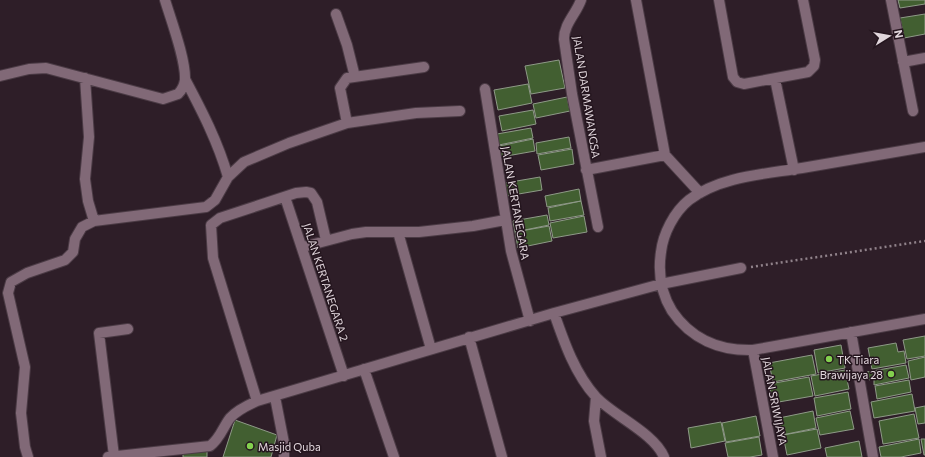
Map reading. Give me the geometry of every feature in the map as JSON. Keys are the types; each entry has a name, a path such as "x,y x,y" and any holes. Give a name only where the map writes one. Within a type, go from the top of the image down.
{"street":[{"path":"165,0 179,49 185,79 209,124 222,154 228,176"},
{"name":"JALAN DARMAWANGSA","path":"581,0 577,10 568,22 564,32 564,40 586,170 665,155"},
{"path":"636,0 665,155 700,193"},
{"path":"719,0 734,77 738,82 744,84 808,72 814,66 815,60 804,0"},
{"path":"891,0 913,110"},
{"path":"336,14 347,45 355,77"},
{"path":"903,62 925,58"},
{"path":"347,123 340,88 347,78 424,67"},
{"path":"0,76 46,68 163,99 178,94 184,86 185,79"},
{"path":"86,78 89,137 85,179 88,201 94,221"},
{"path":"775,78 794,170"},
{"name":"JALAN KERTANEGARA","path":"485,89 505,220 511,250 530,321"},
{"path":"28,457 25,447 21,414 25,367 8,293 11,282 27,273 65,260 73,252 75,239 82,227 94,221 206,207 215,200 228,176 244,162 347,123 416,113 460,111"},
{"path":"925,147 743,178 700,193 689,200 680,210 669,227 661,251 659,264 661,284 671,309 689,330 712,344 725,348 753,350 925,320"},
{"path":"586,170 598,227"},
{"path":"257,401 213,258 211,225 220,218 285,196 306,192 311,193 317,202 326,240"},
{"name":"JALAN KERTANEGARA 2","path":"285,196 344,376"},
{"path":"302,247 326,240 366,232 419,232 472,226 505,220"},
{"path":"398,232 431,349"},
{"path":"128,329 100,333 111,456 172,454 210,446 215,443 231,417 244,407 257,401 554,313 661,284 741,268"},
{"path":"554,313 569,353 596,397 641,432 659,448 664,457"},
{"path":"851,332 873,457"},
{"path":"469,337 502,457"},
{"name":"JALAN SRIWIJAYA","path":"753,350 773,457"},
{"path":"364,369 394,457"},
{"path":"274,397 284,443 284,457"},
{"path":"596,397 594,421 602,457"}],"path":[{"path":"741,268 925,241"}],"building":[{"path":"898,0 925,0 925,4 900,8"},
{"path":"925,14 925,34 904,38 900,18"},
{"path":"559,60 565,88 531,94 525,66"},
{"path":"528,84 532,103 498,110 494,90"},
{"path":"567,97 570,111 536,118 533,104"},
{"path":"533,110 536,124 502,131 499,116"},
{"path":"531,128 533,138 499,145 497,134"},
{"path":"569,137 571,148 537,154 536,143"},
{"path":"533,139 535,151 501,157 499,146"},
{"path":"572,149 574,164 541,170 538,155"},
{"path":"540,177 542,190 507,196 505,183"},
{"path":"579,189 581,201 547,207 545,196"},
{"path":"581,201 584,215 550,221 548,208"},
{"path":"547,215 549,225 515,232 513,221"},
{"path":"584,216 587,232 553,238 550,223"},
{"path":"549,226 552,241 518,248 515,232"},
{"path":"925,336 925,356 907,359 903,340"},
{"path":"896,343 898,352 904,351 906,363 872,369 868,348"},
{"name":"TK Tiara","path":"841,345 845,368 818,373 814,350"},
{"path":"812,355 816,374 773,382 769,363"},
{"path":"925,357 925,377 911,380 908,361"},
{"path":"906,365 909,378 874,385 874,378 869,380 867,372"},
{"path":"845,370 849,389 815,396 811,376"},
{"path":"809,377 813,396 773,403 769,384"},
{"path":"909,380 911,392 877,399 875,386"},
{"path":"848,392 851,409 817,416 814,398"},
{"path":"912,394 915,411 874,418 871,402"},
{"path":"925,406 925,423 918,424 915,408"},
{"path":"813,411 816,428 782,435 779,418"},
{"path":"850,411 854,429 820,435 816,418"},
{"path":"914,414 919,438 883,444 879,421"},
{"path":"756,416 760,436 726,442 722,423"},
{"name":"Masjid Quba","path":"235,420 277,435 271,457 223,457"},
{"path":"721,422 725,441 691,448 688,428"},
{"path":"817,429 821,448 787,455 783,435"},
{"path":"759,437 762,455 750,457 728,457 725,443"},
{"path":"919,439 921,453 901,457 881,457 879,447"},
{"path":"921,439 925,439 925,455 924,455"},
{"path":"859,441 862,457 827,457 825,448"},
{"path":"207,448 207,457 183,457 183,452"}],"place":[{"name":"TK Tiara","path":"829,359"},
{"name":"Brawijaya 28","path":"891,374"},
{"name":"Masjid Quba","path":"250,446"}]}
